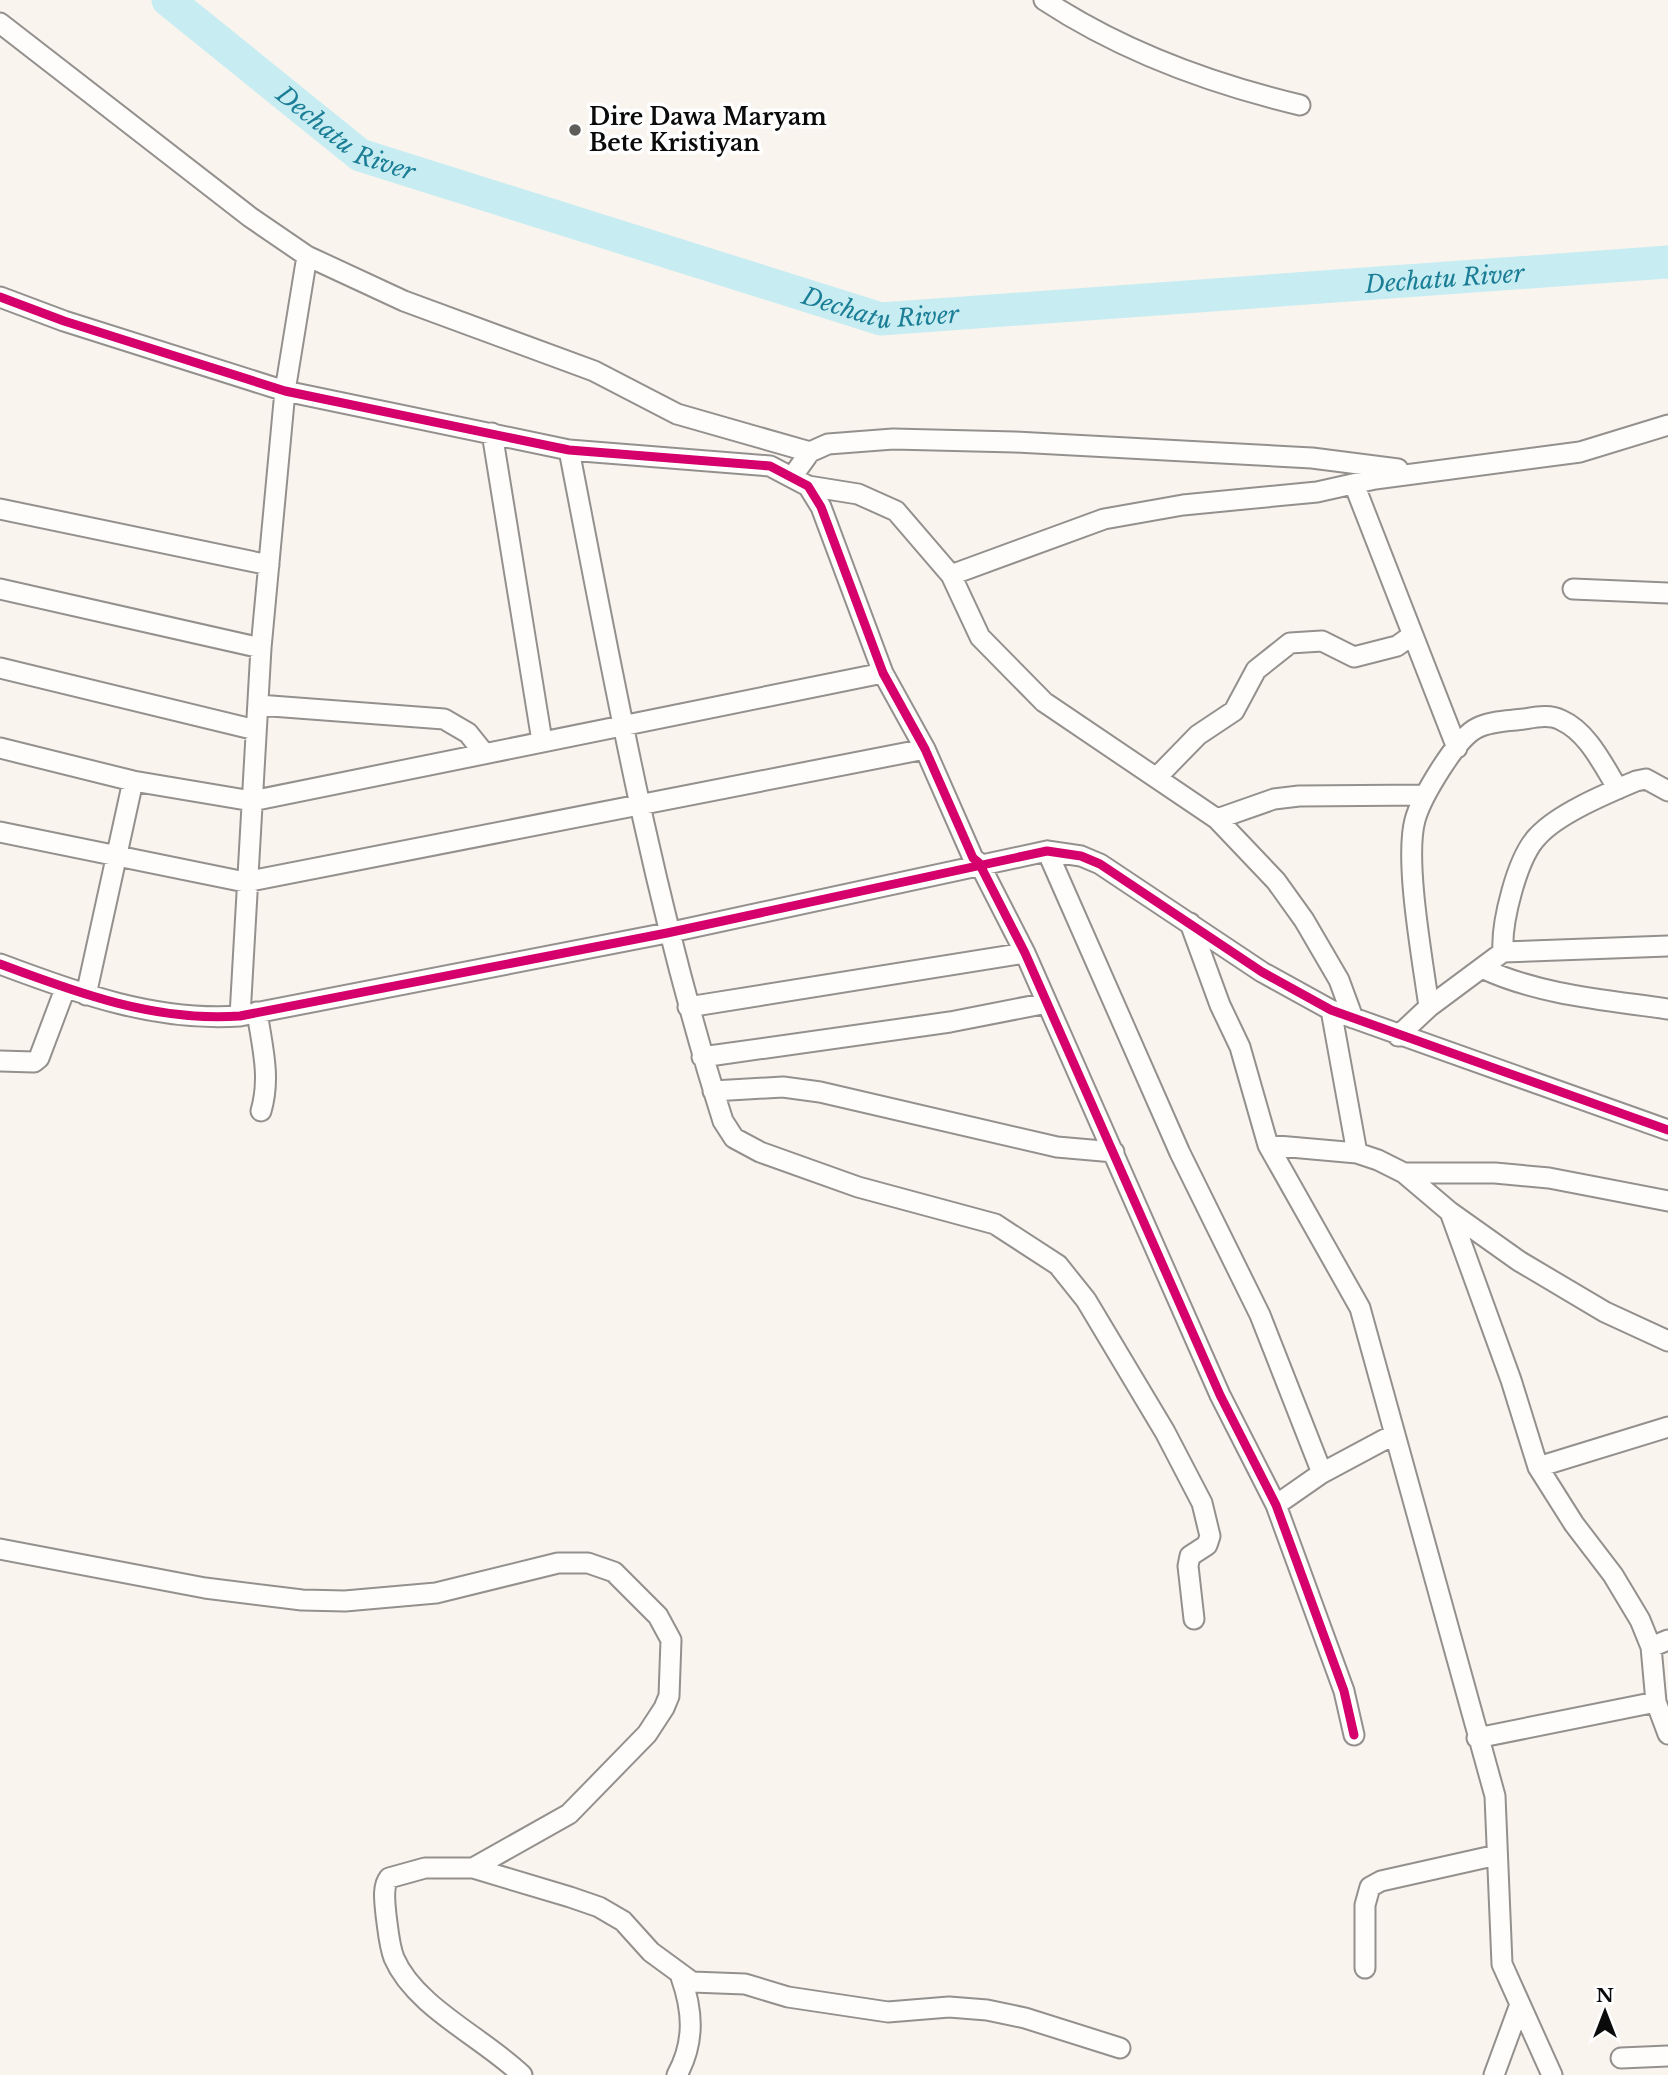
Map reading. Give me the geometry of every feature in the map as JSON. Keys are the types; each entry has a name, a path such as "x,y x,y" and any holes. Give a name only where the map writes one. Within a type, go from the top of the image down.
{"street":[{"path":"1044,0 1122,43 1192,72 1247,92 1300,105"},
{"path":"0,23 250,217 307,256 404,301 594,371 677,414 810,452 828,444 894,439 1015,442 1312,458 1426,472"},
{"path":"261,1111 266,1094 266,1067 248,1014 245,882 261,648 285,391 307,256"},
{"path":"0,297 64,321 285,391 569,450 738,461 770,466 800,481 858,494 896,511 951,575 980,637 1044,702 1158,776 1217,819 1276,881 1304,920 1339,980 1353,1018"},
{"path":"951,575 1104,519 1183,505 1317,492 1426,472 1580,452 1668,425"},
{"path":"492,433 542,741"},
{"path":"569,450 638,806 667,933 723,1121 734,1138 745,1145 858,1187 995,1224 1058,1265 1086,1300 1165,1432 1202,1503 1210,1536 1207,1545 1191,1556 1188,1566 1194,1619"},
{"path":"800,481 810,452"},
{"path":"800,481 821,507 883,673 925,749 973,858 979,863 1025,953 1220,1395 1276,1505 1344,1691 1354,1735"},
{"path":"1354,484 1410,622 1411,636 1457,748"},
{"path":"0,509 269,565"},
{"path":"0,589 261,648"},
{"path":"1573,589 1668,593"},
{"path":"1158,776 1198,735 1234,711 1256,670 1290,643 1322,641 1354,657 1396,646 1411,636"},
{"path":"0,668 256,730"},
{"path":"0,748 133,780 252,801 883,673"},
{"path":"258,705 444,719 468,733 484,753"},
{"path":"1429,1007 1413,864 1414,823 1424,795 1457,748 1477,728 1542,716 1560,719 1581,733 1618,789"},
{"path":"0,832 245,882 925,749"},
{"path":"1503,952 1502,928 1509,902 1537,836 1553,823 1618,789 1646,779 1668,791"},
{"path":"86,995 133,780"},
{"path":"1217,819 1274,799 1299,796 1424,795"},
{"path":"1047,851 1180,1153 1260,1315 1322,1473"},
{"path":"0,964 65,989 163,1014 205,1018 248,1014 667,933 979,863 1047,851 1081,856 1101,864 1262,972 1331,1010 1668,1130"},
{"path":"1190,923 1220,1005 1240,1047 1268,1145 1360,1308 1495,1796 1502,1964 1519,2007 1552,2075"},
{"path":"1398,1035 1429,1007 1484,969 1503,952 1668,946"},
{"path":"688,1007 1025,953"},
{"path":"1484,969 1507,979 1547,988 1668,1009"},
{"path":"0,1061 34,1062 39,1058 65,989"},
{"path":"702,1057 950,1022 1047,1003"},
{"path":"1331,1010 1357,1153"},
{"path":"713,1091 783,1087 820,1091 1058,1147 1114,1152"},
{"path":"1268,1145 1357,1153 1404,1173 1450,1212 1519,1261 1605,1311 1668,1341"},
{"path":"1404,1173 1496,1173 1549,1178 1668,1201"},
{"path":"1450,1212 1511,1380 1538,1467 1640,1620 1660,1643 1656,1702 1668,1734"},
{"path":"1538,1467 1668,1427"},
{"path":"1276,1505 1322,1473 1393,1435"},
{"path":"0,1549 205,1588 302,1600 345,1601 436,1593 558,1563 588,1563 614,1572 658,1616 671,1640 669,1696 664,1708 647,1734 569,1814 473,1868"},
{"path":"1477,1738 1656,1702"},
{"path":"1365,1969 1365,1905 1370,1887 1381,1881 1497,1855"},
{"path":"522,2075 440,2010 414,1985 393,1956 385,1907 386,1881 425,1868 473,1868 599,1907 633,1928 652,1952 681,1977 705,1984 745,1984 788,1997 888,2012 949,2007 988,2010 1025,2018 1121,2048"},
{"path":"677,2075 689,2050 691,2021 689,1998 681,1977"},
{"path":"689,1998 705,1984"},
{"path":"1494,2075 1519,2007"},
{"path":"1621,2058 1668,2056"}],"waterway":[{"name":"Dechatu River","path":"168,0 360,155 881,319 1668,262"}],"cycle path":[{"path":"0,297 64,321 285,391 569,450 770,466 808,486 821,507 883,673 925,749 973,858 979,863 1025,953 1220,1395 1276,1505 1344,1691 1354,1735"},
{"path":"0,964 88,995 147,1010 209,1017 240,1016 667,933 1047,851 1081,856 1100,864 1262,972 1331,1010 1668,1130"}],"place":[{"name":"Dire Dawa Maryam Bete Kristiyan","path":"575,130"}]}
